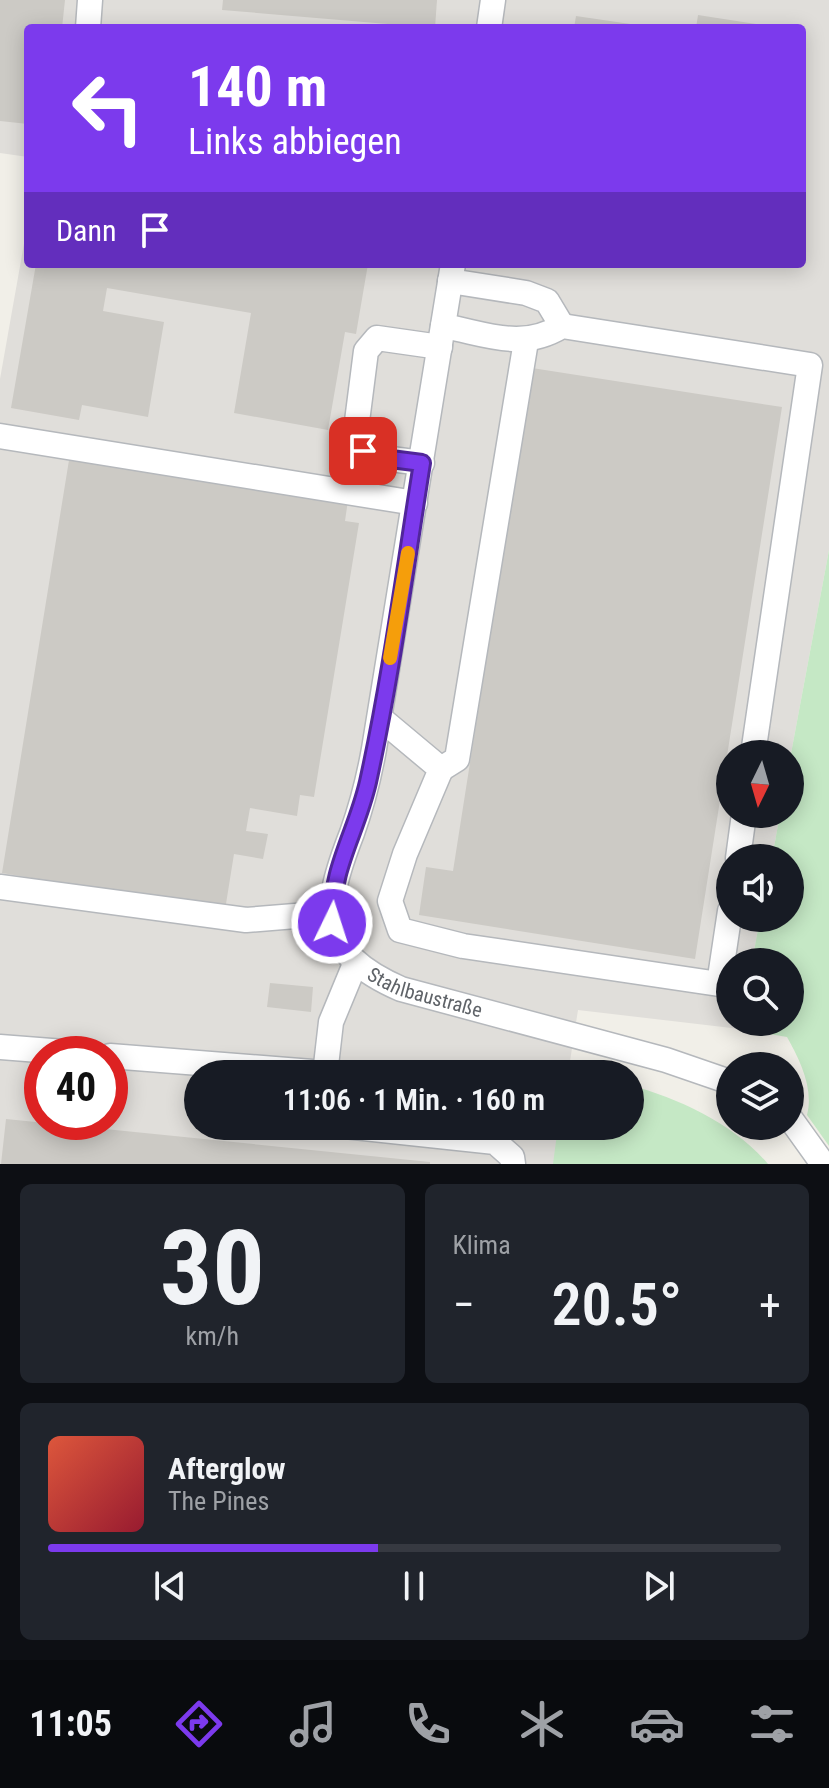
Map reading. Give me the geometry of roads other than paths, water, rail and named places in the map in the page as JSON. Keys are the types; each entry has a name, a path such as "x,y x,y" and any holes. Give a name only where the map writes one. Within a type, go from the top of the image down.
{"street":[{"path":"88,24 90,0"},
{"path":"490,24 493,0"},
{"path":"451,272 547,301 562,326"},
{"name":"Stahlbaustraße","path":"451,272 380,718 367,786 339,861 332,913 338,940 355,964 369,975 401,989 666,1060 716,1077"},
{"path":"422,463 383,458 363,451 355,437 366,351 377,338 526,341 542,338 562,326 810,365 755,740"},
{"path":"526,341 457,759 441,769 405,854 390,901 400,930 463,946 719,984 727,932"},
{"path":"0,436 415,503"},
{"path":"380,718 441,769"},
{"path":"0,887 246,920 332,913"},
{"path":"327,1060 331,1022 355,964"},
{"path":"0,1047 24,1049"},
{"path":"128,1058 184,1062"},
{"path":"804,1138 823,1164"},
{"path":"476,1140 495,1142 512,1157 513,1164"}]}
